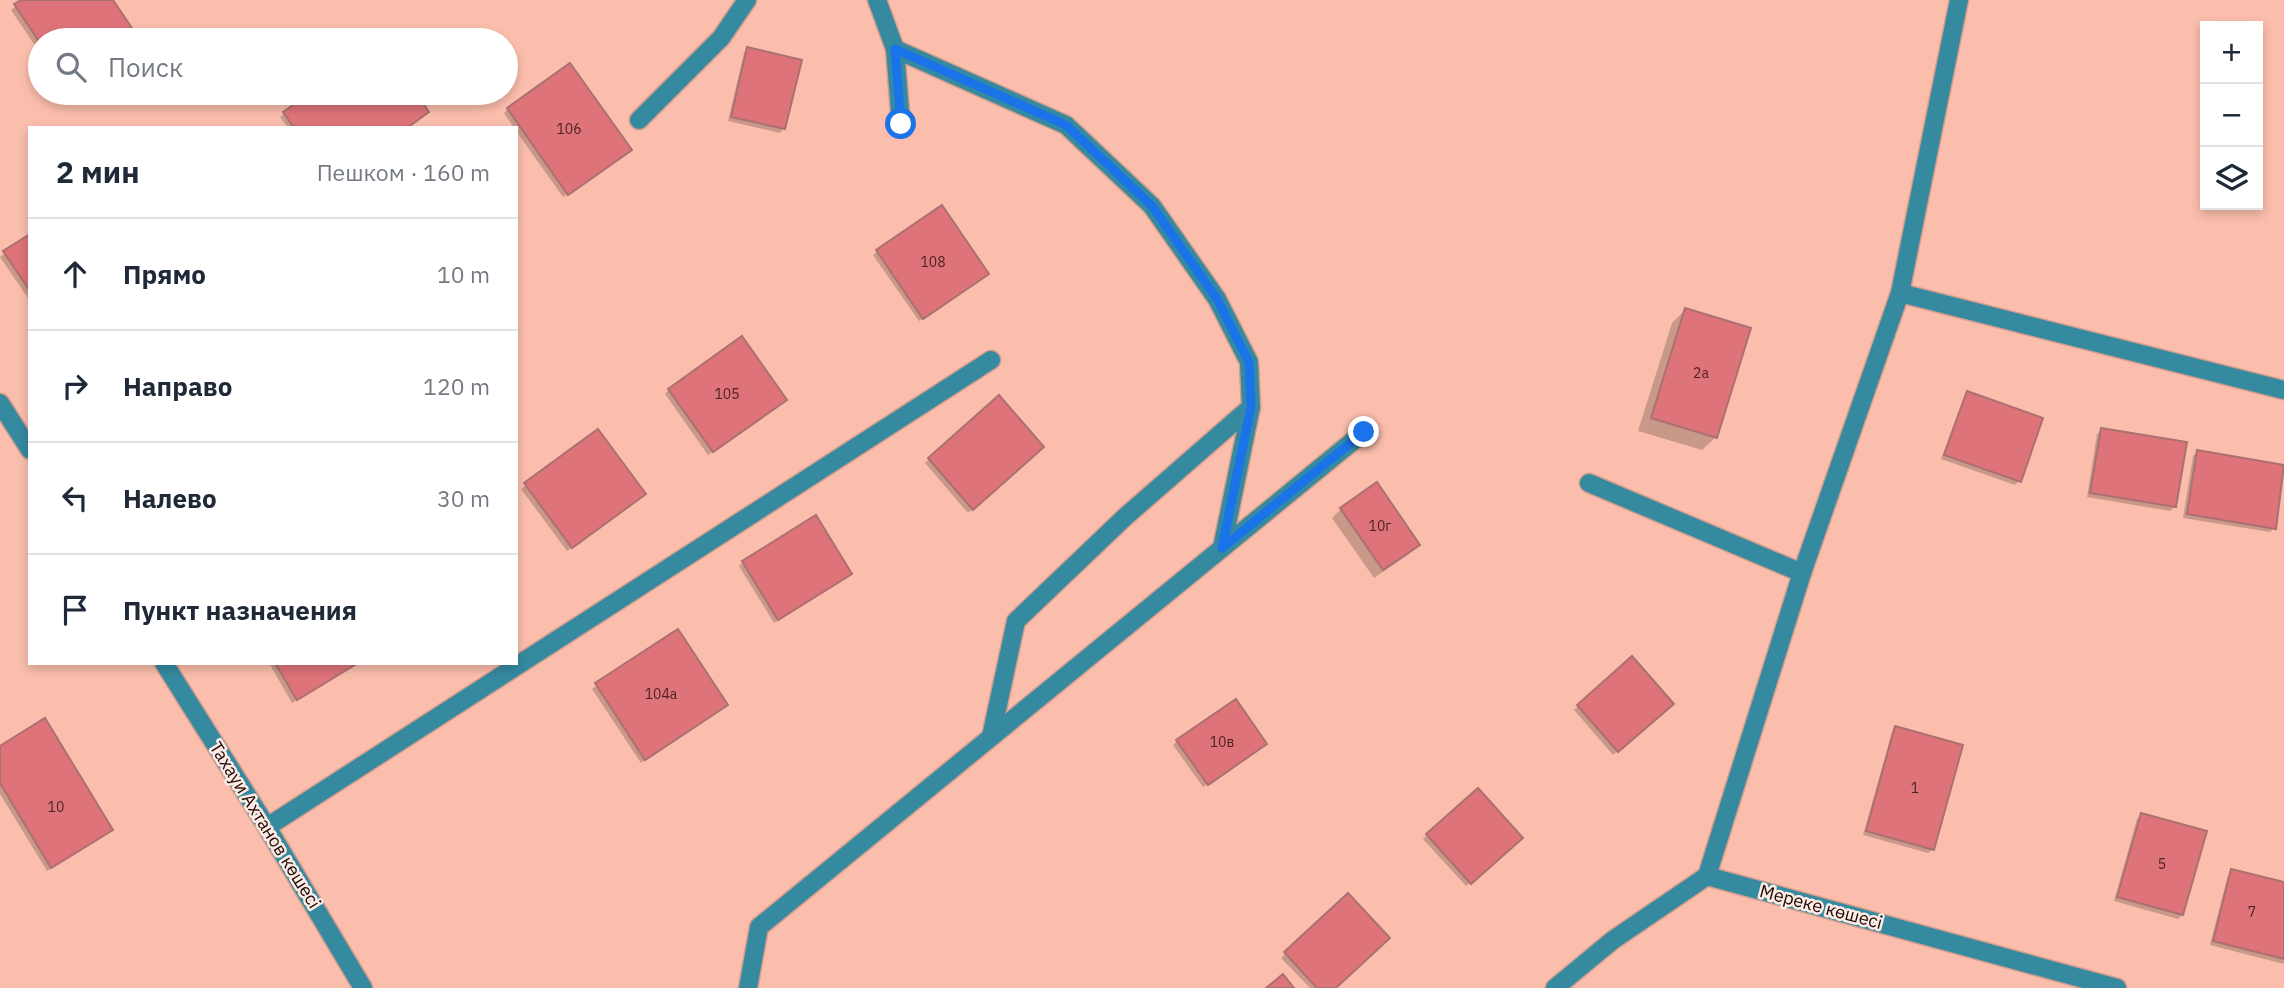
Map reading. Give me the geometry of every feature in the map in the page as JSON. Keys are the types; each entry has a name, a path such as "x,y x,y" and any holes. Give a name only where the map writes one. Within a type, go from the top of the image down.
{"street":[{"path":"639,120 721,38 747,0"},
{"path":"877,0 895,49 901,124"},
{"path":"1555,988 1612,940 1707,876 1802,573 1900,293 1959,0"},
{"path":"895,49 1066,125 1152,206 1217,299 1249,362 1251,407 1222,548"},
{"path":"1900,293 2284,390"},
{"path":"267,827 991,360"},
{"path":"0,403 28,447"},
{"path":"991,737 1016,621 1125,517 1251,407"},
{"path":"748,988 759,927 1364,432"},
{"path":"1589,482 1802,573"},
{"name":"Тахауи Ахтанов көшесі","path":"165,665 267,827 363,988"},
{"name":"Мереке көшесі","path":"1707,876 2117,988"}],"building":[{"path":"21,0 113,0 132,28 30,28 14,4"},
{"path":"747,47 802,60 785,129 731,117"},
{"path":"570,63 632,150 568,195 507,108 518,105 518,100"},
{"path":"293,105 424,105 429,112 410,126 293,126 283,112"},
{"path":"942,205 989,274 923,319 876,250"},
{"path":"28,235 28,288 3,251"},
{"path":"1685,308 1751,328 1717,438 1651,418"},
{"path":"742,336 787,400 713,452 668,389"},
{"path":"1967,391 2043,418 2021,482 1944,455"},
{"path":"999,395 1044,447 973,510 928,458"},
{"path":"2101,428 2187,442 2176,507 2090,493"},
{"path":"598,429 646,494 572,548 524,483"},
{"path":"2197,450 2284,465 2276,529 2187,514"},
{"path":"1377,482 1420,545 1383,570 1340,508"},
{"path":"816,515 852,574 778,620 742,561"},
{"path":"678,629 728,705 645,760 595,683"},
{"path":"1632,656 1674,704 1618,752 1577,705"},
{"path":"276,665 355,665 297,700"},
{"path":"1236,699 1267,744 1208,785 1176,740"},
{"path":"45,718 113,830 51,868 0,783 0,746"},
{"path":"1895,726 1963,745 1934,850 1866,831"},
{"path":"1478,788 1523,838 1471,884 1426,834"},
{"path":"2141,813 2207,831 2183,915 2117,897"},
{"path":"2231,869 2284,882 2284,959 2213,941"},
{"path":"1348,893 1390,938 1336,988 1317,988 1284,952"},
{"path":"1283,974 1294,988 1266,988"}],"route":[{"path":"901,124 895,49 1066,125 1152,206 1217,299 1249,362 1251,407 1222,548 1364,432"}]}
